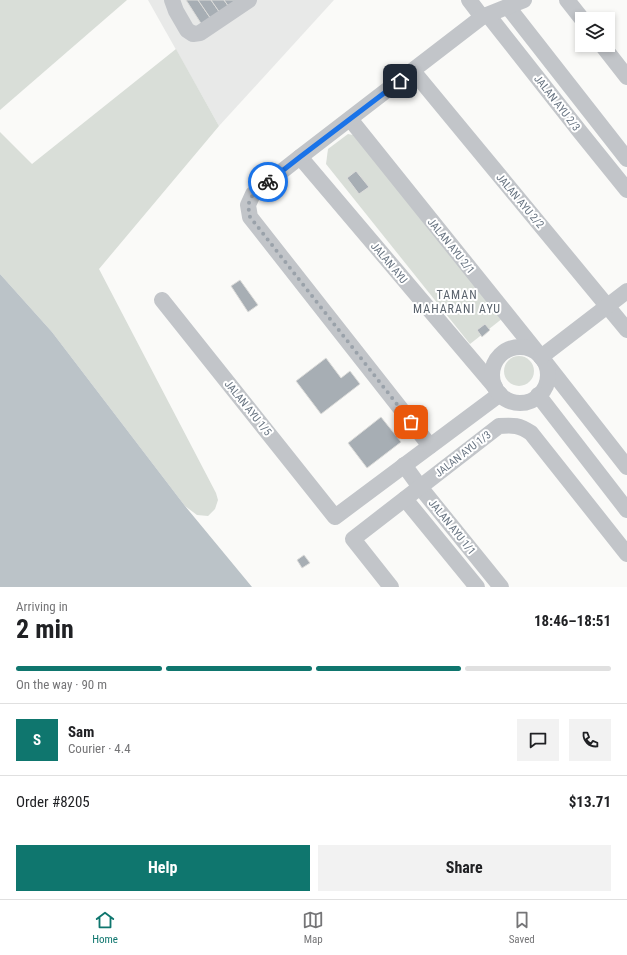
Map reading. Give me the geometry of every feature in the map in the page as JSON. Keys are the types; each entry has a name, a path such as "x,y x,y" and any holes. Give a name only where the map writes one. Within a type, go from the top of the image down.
{"street":[{"path":"172,0 187,30 193,34 200,33 250,0"},
{"name":"JALAN AYU 2/3","path":"469,0 485,16 627,190"},
{"path":"430,446 250,217 248,205 253,194 485,16 524,0"},
{"path":"567,0 576,12"},
{"path":"508,7 627,159"},
{"path":"607,52 627,77"},
{"name":"JALAN AYU 2/2","path":"413,71 627,330"},
{"name":"JALAN AYU 2/1","path":"350,119 541,357 627,467"},
{"name":"JALAN AYU","path":"300,157 497,391"},
{"path":"541,357 627,291"},
{"name":"JALAN AYU 1/5","path":"162,300 335,517 404,465"},
{"path":"517,347 534,351 541,357 545,364 547,381 544,389 538,395 531,400 514,402 506,399 497,391 492,379 492,370 495,361 501,354 508,349 517,347"},
{"path":"404,465 430,446 497,391"},
{"path":"538,395 627,510"},
{"name":"JALAN AYU 1/3","path":"391,587 353,539 499,426 511,425 523,427 531,433 627,554"},
{"name":"JALAN AYU 1/1","path":"404,465 501,587"},
{"path":"405,499 477,587"}],"shaded area":[{"path":"0,0 127,0 0,110"},
{"path":"148,0 334,0 219,126"},
{"path":"176,49 219,126 99,269 216,493 218,500 215,509 208,516 197,515 185,506 52,332 0,274 0,132 32,164"},
{"path":"348,134 358,136 503,318 470,344 326,164 328,149"},
{"path":"0,274 52,332 185,506 252,587 0,587"},
{"path":"519,356 530,360 534,371 530,382 519,386 508,382 504,371 508,360"}],"building":[{"path":"186,0 198,0 211,19 202,25"},
{"path":"198,0 211,0 220,13 211,19"},
{"path":"211,0 224,0 229,7 220,13"},
{"path":"224,0 237,0 229,7"},
{"path":"356,171 369,187 359,194 347,178"},
{"path":"240,280 258,305 248,312 231,286"},
{"path":"485,324 490,330 482,337 477,330"},
{"path":"326,358 341,378 350,371 360,384 321,414 296,381"},
{"path":"381,417 401,442 367,468 348,443"},
{"path":"304,555 310,563 302,568 297,560"}],"way so far":[{"path":"268,182 253,194 248,205 250,217 411,422"}],"district":[{"name":"TAMAN MAHARANI AYU","path":"457,302"}],"route":[{"path":"268,182 400,81"}]}
